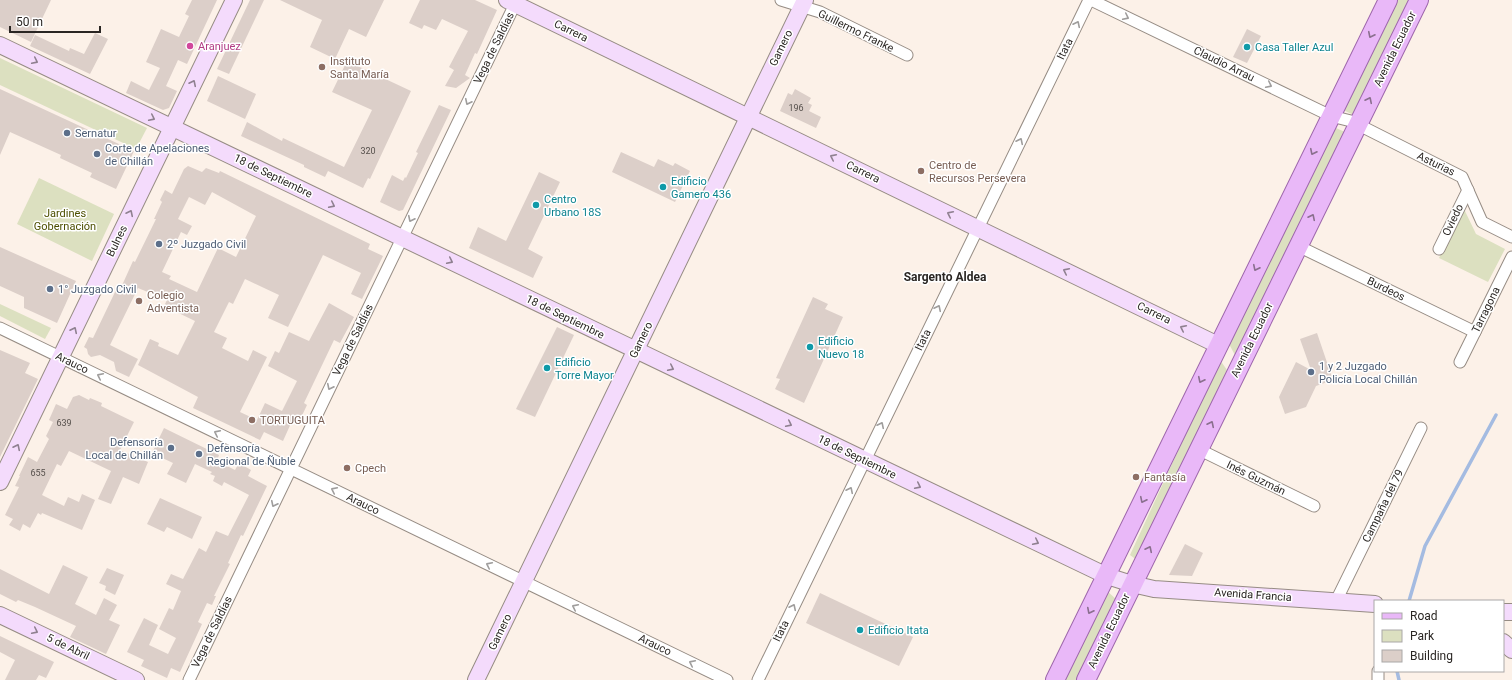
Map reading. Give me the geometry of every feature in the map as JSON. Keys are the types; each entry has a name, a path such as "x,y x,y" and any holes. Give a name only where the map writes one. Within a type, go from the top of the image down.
{"main road":[{"path":"1055,680 1388,0"},
{"name":"Avenida Ecuador","path":"1086,680 1233,377 1419,0"},
{"path":"1218,345 1228,359 1233,377"}],"street":[{"name":"Bulnes","path":"0,482 234,0"},
{"name":"Guillermo Franke","path":"781,0 803,3 907,55"},
{"name":"Claudio Arrau","path":"1090,0 1331,116 1357,125"},
{"name":"Itata","path":"758,680 864,460 1090,0"},
{"name":"Carrera","path":"513,1 1218,345"},
{"name":"Vega de Saldías","path":"189,680 402,238 513,1"},
{"name":"Gamero","path":"476,680 803,3"},
{"name":"18 de Septiembre","path":"0,44 636,351 1107,576 1132,584"},
{"name":"Asturias","path":"1357,125 1462,177 1482,222 1512,237"},
{"name":"Oviedo","path":"1439,249 1468,190"},
{"name":"Burdeos","path":"1298,246 1475,332"},
{"name":"Tarragona","path":"1460,362 1512,257"},
{"name":"Arauco","path":"0,328 727,680"},
{"name":"Campaña del 79","path":"1336,601 1421,428"},
{"name":"Inés Guzmán","path":"1198,449 1314,506"},
{"name":"Avenida Francia","path":"1132,584 1154,589 1374,604"},
{"name":"5 de Abril","path":"0,614 136,680"},
{"path":"1504,643 1512,650"}],"green space":[{"path":"1394,0 1410,0 1356,116 1343,110"},
{"path":"0,58 147,128 136,149 0,85"},
{"path":"1334,127 1349,134 1237,359 1228,342"},
{"name":"Jardines Gobernación","path":"39,178 114,214 92,261 17,224"},
{"path":"1464,209 1476,234 1505,249 1488,282 1439,258"},
{"path":"0,304 51,328 45,339 0,316"},
{"path":"1220,360 1227,370 1138,561 1130,555"},
{"path":"1107,591 1117,600 1079,680 1064,680"}],"building":[{"path":"0,0 51,0 31,42 0,27"},
{"path":"192,0 217,0 187,64 178,60 166,86 177,91 169,108 163,110 126,93 131,81 149,90 160,68 146,62 161,29 179,37 189,16 185,14"},
{"path":"250,0 264,0 229,74 217,69"},
{"path":"280,0 384,0 366,37 349,29 335,59 310,47 322,20"},
{"path":"420,0 475,0 497,10 477,54 475,53 465,75 470,78 456,88 445,86 454,70 449,67 468,31 442,19 436,30 424,25 422,29 409,23"},
{"name":"Casa Taller Azul","path":"1247,29 1261,36 1247,63 1233,57"},
{"path":"95,33 108,39 90,74 30,46 35,35 69,51 70,48 84,54"},
{"path":"347,61 411,91 370,179 368,178 363,188 328,171 325,177 304,167 304,165 241,136 247,122 282,141 283,138 344,167 372,110 332,92"},
{"path":"218,76 256,94 245,119 207,101"},
{"path":"0,89 134,151 116,189 90,177 92,173 60,158 61,155 10,132 0,155"},
{"path":"795,89 811,98 808,103 812,105 809,111 821,117 816,128 780,111 788,93 792,95"},
{"path":"439,105 451,110 403,210 399,211 380,202 392,175 403,181 405,177 406,178 418,153 416,152"},
{"name":"Edificio Gamero 436","path":"621,152 654,167 658,159 673,166 675,163 690,171 675,202 612,172"},
{"path":"188,166 202,172 206,168 219,173 220,171 370,244 368,249 383,256 362,299 351,294 361,273 323,255 288,327 268,318 279,295 245,279 233,304 229,302 214,332 227,338 222,348 248,361 253,350 267,357 240,412 257,420 265,403 282,411 297,381 268,366 275,351 279,353 289,332 309,341 329,303 354,317 340,343 334,340 304,403 307,405 298,424 292,421 283,441 264,432 260,440 193,408 198,397 138,365 150,339 159,343 158,346 178,355 195,321 164,306 167,300 138,288 110,345 138,359 129,377 116,371 114,362 100,355 91,357 88,354 87,349 84,347 89,337 93,338 116,290 119,292 133,261 135,262 156,219 154,219 162,202 160,200 165,190 172,194 184,169","holes":["212,192 256,216 236,257 218,248 197,292 169,279 171,276 162,272 181,232 187,235 192,226 178,219 189,197 205,205"]},
{"name":"Centro Urbano 18S","path":"539,172 560,182 528,249 543,257 533,278 469,248 478,227 506,241"},
{"name":"1° Juzgado Civil","path":"0,247 76,281 57,323 24,308 24,297 0,286"},
{"name":"Edificio Nuevo 18","path":"813,297 828,304 825,309 843,317 804,403 775,389 780,379 776,378"},
{"name":"Edificio Torre Mayor","path":"557,327 574,335 535,417 516,409"},
{"name":"1 y 2 Juzgado Policía Local Chillán","path":"1317,333 1333,380 1316,386 1306,407 1285,414 1279,397 1296,362 1311,370 1300,339"},
{"path":"0,350 30,363 25,373 38,379 0,457"},
{"path":"79,395 89,400 90,398 102,403 101,406 134,422 120,450 148,462 139,484 123,477 111,504 98,499 111,471 69,451 61,466 57,464 42,495 64,506 68,497 79,502 82,494 95,500 82,530 42,513 41,515 38,513 30,528 23,524 20,531 9,525 13,519 5,515 19,487 15,486 19,476 28,457 37,462 49,439 46,436 53,422 49,420 56,404 67,409 73,397"},
{"path":"164,428 219,455 217,461 235,470 239,463 251,470 248,476 267,486 228,563 230,564 214,596 216,596 212,605 207,603 198,622 202,624 180,672 171,668 167,678 141,666 144,660 127,652 144,618 158,625 149,645 168,654 176,638 159,629 169,608 173,610 181,591 166,584 171,574 183,579 199,548 206,552 216,531 228,536 249,495 224,482 222,486 213,481 215,476 210,474 212,472 195,464 186,483 167,474 173,463 152,453"},
{"path":"160,498 202,517 192,539 167,527 164,532 147,524"},
{"path":"1185,544 1203,553 1192,576 1169,575"},
{"path":"63,565 88,577 75,604 96,615 104,598 117,605 109,620 120,625 106,654 70,637 76,626 35,607 18,600 16,602 0,594 0,569 49,594"},
{"path":"107,568 124,575 115,595 105,590 106,586 99,583"},
{"name":"Edificio Itata","path":"820,593 913,637 899,666 806,623"},
{"path":"0,636 54,662 46,678 39,675 36,680 5,680 15,660 0,652"}],"waterway":[{"path":"1409,600 1425,546 1496,415"},
{"path":"1397,672 1399,680"}],"place":[{"name":"Aranjuez","path":"190,46"},
{"name":"Casa Taller Azul","path":"1247,47"},
{"name":"Instituto Santa María","path":"322,67"},
{"name":"Sernatur","path":"67,133"},
{"name":"Corte de Apelaciones de Chillán","path":"97,154"},
{"name":"Centro de Recursos Persevera","path":"921,171"},
{"name":"Edificio Gamero 436","path":"663,187"},
{"name":"Centro Urbano 18S","path":"536,205"},
{"name":"2º Juzgado Civil","path":"159,244"},
{"name":"1° Juzgado Civil","path":"50,289"},
{"name":"Colegio Adventista","path":"139,301"},
{"name":"Edificio Nuevo 18","path":"810,347"},
{"name":"Edificio Torre Mayor","path":"547,368"},
{"name":"1 y 2 Juzgado Policía Local Chillán","path":"1311,372"},
{"name":"TORTUGUITA","path":"252,420"},
{"name":"Defensoría Local de Chillán","path":"171,448"},
{"name":"Defensoría Regional de Ñuble","path":"199,454"},
{"name":"Cpech","path":"347,468"},
{"name":"Fantasía","path":"1136,477"},
{"name":"Edificio Itata","path":"860,630"}],"district":[{"name":"Sargento Aldea","path":"945,277"}]}
